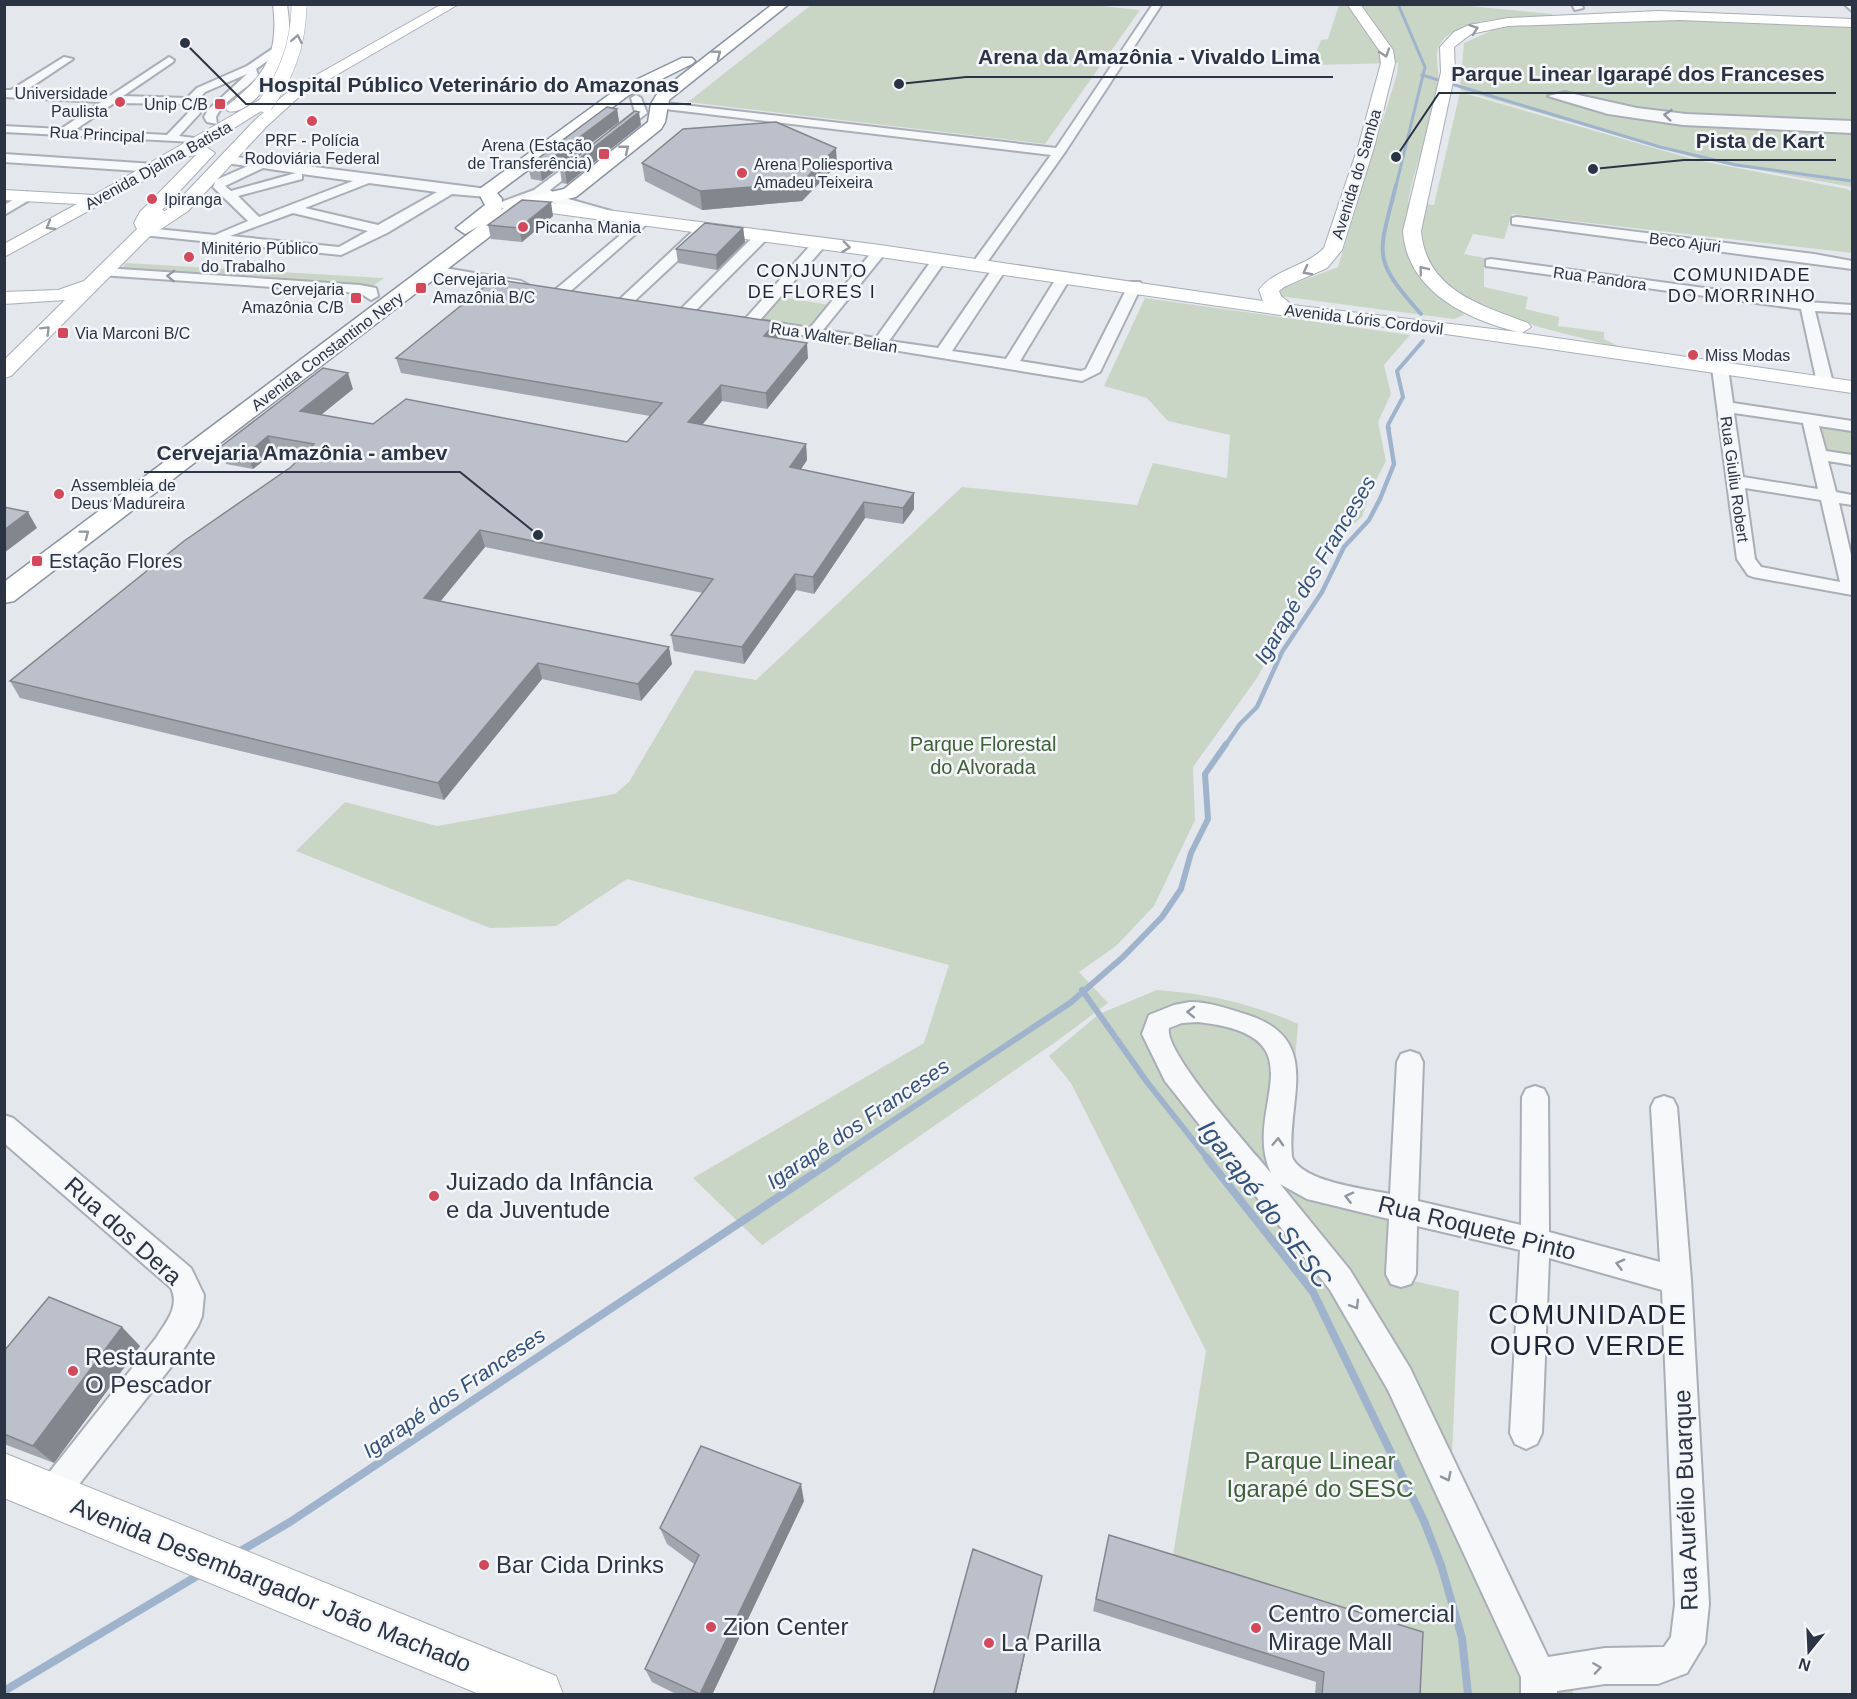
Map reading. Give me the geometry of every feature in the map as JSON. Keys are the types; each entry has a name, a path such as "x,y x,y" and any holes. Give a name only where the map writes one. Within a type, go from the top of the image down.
{"highway":[{"name":"Avenida Constantino Nery","path":"4,595 433,270 623,92 684,63 763,4"},
{"name":"Avenida Constantino Nery","path":"80,510 503,202 579,187 655,125 658,121 657,105 663,97 782,4"},
{"path":"503,202 502,194 684,63"}],"street":[{"path":"147,232 143,223 146,216 207,153 188,146 213,122 266,80 278,60 284,31 280,4"},
{"name":"Avenida Djalma Batista","path":"4,252 96,200 138,169 188,146 437,4"},
{"name":"Avenida Djalma Batista","path":"147,232 175,213 226,163 261,123 296,93 453,4"},
{"path":"978,265 1059,152 1158,4"},
{"name":"Avenida do Samba","path":"1279,304 1269,290 1272,286 1311,270 1333,250 1367,144 1388,63 1382,44 1353,4"},
{"path":"1848,4 1852,9"},
{"path":"4,372 147,232 181,194 250,125 275,92 291,63 297,40 299,6"},
{"path":"1678,16 1577,6 1494,24 1461,34 1447,47 1447,81 1411,243 1423,270 1465,314 1629,355 1852,387"},
{"path":"1521,7 1554,12 1852,23"},
{"path":"7,96 191,105 211,85 251,68 282,47"},
{"path":"7,96 68,59"},
{"path":"64,132 169,60"},
{"path":"213,122 210,117 211,113 223,99 249,80 253,75 251,68"},
{"path":"1710,122 1661,115 1565,95 1553,96 1632,115 1710,122 1852,130"},
{"path":"548,194 599,145 641,113 636,98"},
{"path":"171,138 192,117 194,110 191,105"},
{"path":"657,105 1059,152"},
{"path":"1808,126 1852,124"},
{"name":"Rua Principal","path":"4,129 171,138 188,146"},
{"path":"258,223 219,187 220,183 231,176 257,167 271,158 283,156 308,175"},
{"path":"6,161 138,169"},
{"path":"226,163 503,202"},
{"path":"229,195 308,175"},
{"path":"214,238 363,182"},
{"path":"147,232 332,252 349,249 446,193"},
{"name":"Avenida Lóris Cordovil","path":"548,194 621,217"},
{"path":"4,195 96,200"},
{"path":"4,211 27,196"},
{"name":"Avenida Lóris Cordovil","path":"503,202 880,251 1099,283 1395,318 1438,327 1629,355"},
{"path":"292,210 382,230"},
{"path":"550,290 643,220"},
{"name":"Beco Ajuri","path":"1516,221 1814,258 1852,265"},
{"path":"645,305 619,301 705,228"},
{"path":"707,316 681,311 762,236"},
{"path":"749,323 820,243"},
{"path":"813,333 880,251"},
{"path":"879,344 939,260"},
{"name":"Rua Pandora","path":"1491,263 1807,306 1852,309"},
{"path":"942,354 1000,268"},
{"path":"433,270 582,295"},
{"path":"1010,365 1064,277"},
{"path":"4,298 65,296 99,278 301,284 360,289 370,291 371,296"},
{"name":"Rua Walter Belian","path":"728,319 1077,376 1092,372 1134,287"},
{"path":"4,305 50,306 66,311"},
{"path":"1807,306 1825,383"},
{"path":"1438,327 1465,314"},
{"name":"Avenida Lóris Cordovil","path":"1395,318 1465,314"},
{"name":"Rua Giuliu Robert","path":"1720,369 1746,559 1754,571 1852,590"},
{"path":"1726,407 1852,426"},
{"path":"1810,420 1852,590"},
{"path":"1819,455 1852,460"},
{"path":"1735,481 1852,500"},
{"path":"1286,1210 1307,1187 1283,1170 1277,1156 1285,1066 1280,1046 1258,1027 1221,1016 1189,1010 1170,1014 1158,1022 1155,1034 1174,1073 1340,1280 1399,1379 1539,1686"},
{"path":"1401,1274 1410,1062"},
{"path":"1526,1433 1534,1241 1535,1097"},
{"name":"Rua Aurélio Buarque","path":"1539,1686 1605,1666 1658,1666 1675,1661 1688,1643 1692,1604 1676,1280 1664,1107"},
{"name":"Rua dos Dera","path":"4,1126 181,1278 189,1295 187,1316 168,1348 51,1495"},
{"name":"Rua Roquete Pinto","path":"1307,1187 1534,1241 1676,1280"},
{"name":"Avenida Desembargador João Machado","path":"4,1475 538,1695"}],"green space":[{"path":"1084,4 1140,10 1045,144 688,102 811,5"},
{"path":"1339,5 1459,5 1552,14 1552,16 1482,21 1456,31 1441,43 1437,55 1439,80 1435,101 1408,202 1434,205 1460,92 1696,160 1847,189 1852,192 1852,253 1512,214 1504,239 1473,234 1464,254 1484,258 1484,287 1528,297 1525,309 1559,317 1558,326 1604,332 1604,339 1624,349 1539,327 1496,311 1460,308 1464,315 1454,319 1279,296 1281,289 1338,267 1397,74 1398,63 1311,65 1321,40 1328,39"},
{"path":"1669,18 1852,26 1852,187 1699,159 1460,90 1464,43 1493,30 1514,26"},
{"path":"125,263 384,278 370,288 122,272"},
{"path":"774,296 836,306 812,336 750,326"},
{"name":"Parque Florestal do Alvorada","path":"1145,298 1410,335 1384,365 1391,394 1378,422 1386,461 1369,494 1362,517 1331,543 1257,678 1193,767 1195,820 1154,906 1116,946 1079,972 1108,1003 1057,1041 762,1245 693,1178 924,1043 949,965 627,879 556,926 490,928 296,851 345,802 437,826 615,794 629,782 695,670 756,680 962,487 1137,505 1153,463 1227,478 1230,435 1168,421 1147,398 1104,386"},
{"path":"1818,423 1852,428 1852,458 1827,454"},
{"name":"Parque Linear Igarapé do SESC","path":"1157,990 1229,1001 1298,1024 1287,1157 1293,1176 1410,1219 1413,1281 1459,1291 1452,1455 1539,1646 1573,1689 1573,1694 1411,1694 1171,1568 1206,1351 1071,1083 1049,1056 1099,1014"}],"building":[{"path":"607,107 617,109 540,167 528,166"},
{"path":"635,111 639,112 565,170 560,170"},
{"name":"Arena Poliesportiva Amadeu Teixeira","path":"776,122 836,148 801,183 700,191 642,163 683,129"},
{"path":"522,200 551,202 519,228 488,225"},
{"path":"705,223 743,228 716,255 676,249"},
{"path":"494,279 776,322 764,336 807,343 766,393 721,385 688,422 806,444 790,467 914,493 903,508 864,502 813,577 795,574 742,647 671,635 713,579 480,530 424,598 669,647 638,684 538,663 438,783 10,681 184,541 291,467 314,444 268,436 247,454 219,448 323,368 348,373 300,411 373,424 406,399 627,442 662,403 396,358"},
{"path":"4,507 28,512 4,530"},
{"name":"Restaurante O Pescador","path":"49,1297 122,1327 33,1446 4,1434 4,1351"},
{"name":"Zion Center","path":"701,1446 801,1484 700,1694 645,1669 699,1555 660,1528"},
{"name":"Centro Comercial Mirage Mall","path":"1109,1535 1423,1632 1420,1695 1322,1695 1324,1672 1096,1599"},
{"name":"La Parilla","path":"973,1549 1042,1576 1015,1695 933,1695"}],"waterway":[{"name":"Igarapé dos Franceses","path":"1398,4 1425,67 1423,75"},
{"name":"Igarapé dos Franceses","path":"1396,186 1423,75"},
{"path":"1423,75 1660,147 1736,165 1852,181"},
{"name":"Igarapé dos Franceses","path":"1396,185 1383,242 1383,254 1386,267 1393,280 1421,314"},
{"name":"Igarapé dos Franceses","path":"1389,429 1388,425 1403,397 1397,371 1423,341"},
{"name":"Igarapé dos Franceses","path":"1225,746 1240,724 1257,707 1282,652 1322,592 1344,547 1369,520 1380,499 1394,464 1388,427"},
{"name":"Igarapé dos Franceses","path":"1083,992 1123,957 1162,917 1181,889 1191,853 1208,819 1205,774 1226,744"},
{"name":"Igarapé dos Franceses","path":"835,1159 1070,1003 1083,992"},
{"name":"Igarapé do SESC","path":"1083,992 1147,1082 1208,1159"},
{"name":"Igarapé dos Franceses","path":"237,1553 290,1522 837,1158"},
{"name":"Igarapé do SESC","path":"1207,1158 1313,1292 1424,1521 1441,1565 1462,1638 1468,1694"},
{"name":"Igarapé dos Franceses","path":"4,1691 202,1573"}],"place":[{"name":"Hospital Público Veterinário do Amazonas","path":"185,43"},
{"name":"Arena da Amazônia - Vivaldo Lima","path":"899,84"},
{"name":"Universidade Paulista","path":"120,102"},
{"name":"Unip C/B","path":"220,104"},
{"name":"PRF - Polícia Rodoviária Federal","path":"312,121"},
{"name":"Arena (Estação de Transferência)","path":"604,154"},
{"name":"Parque Linear Igarapé dos Franceses","path":"1396,157"},
{"name":"Pista de Kart","path":"1593,169"},
{"name":"Arena Poliesportiva Amadeu Teixeira","path":"742,173"},
{"name":"Ipiranga","path":"152,199"},
{"name":"Picanha Mania","path":"523,227"},
{"name":"Minitério Público do Trabalho","path":"189,257"},
{"name":"Cervejaria Amazônia B/C","path":"421,288"},
{"name":"Cervejaria Amazônia C/B","path":"356,298"},
{"name":"Via Marconi B/C","path":"63,333"},
{"name":"Miss Modas","path":"1693,355"},
{"name":"Assembleia de Deus Madureira","path":"59,494"},
{"name":"Cervejaria Amazônia - ambev","path":"538,535"},
{"name":"Estação Flores","path":"37,561"},
{"name":"Juizado da Infância e da Juventude","path":"434,1196"},
{"name":"Restaurante O Pescador","path":"73,1371"},
{"name":"Bar Cida Drinks","path":"484,1565"},
{"name":"Zion Center","path":"711,1627"},
{"name":"Centro Comercial Mirage Mall","path":"1256,1628"},
{"name":"La Parilla","path":"989,1643"}],"district":[{"name":"CONJUNTO DE FLORES I","path":"812,281"},
{"name":"COMUNIDADE DO MORRINHO","path":"1742,285"},
{"name":"COMUNIDADE OURO VERDE","path":"1588,1330"}]}
